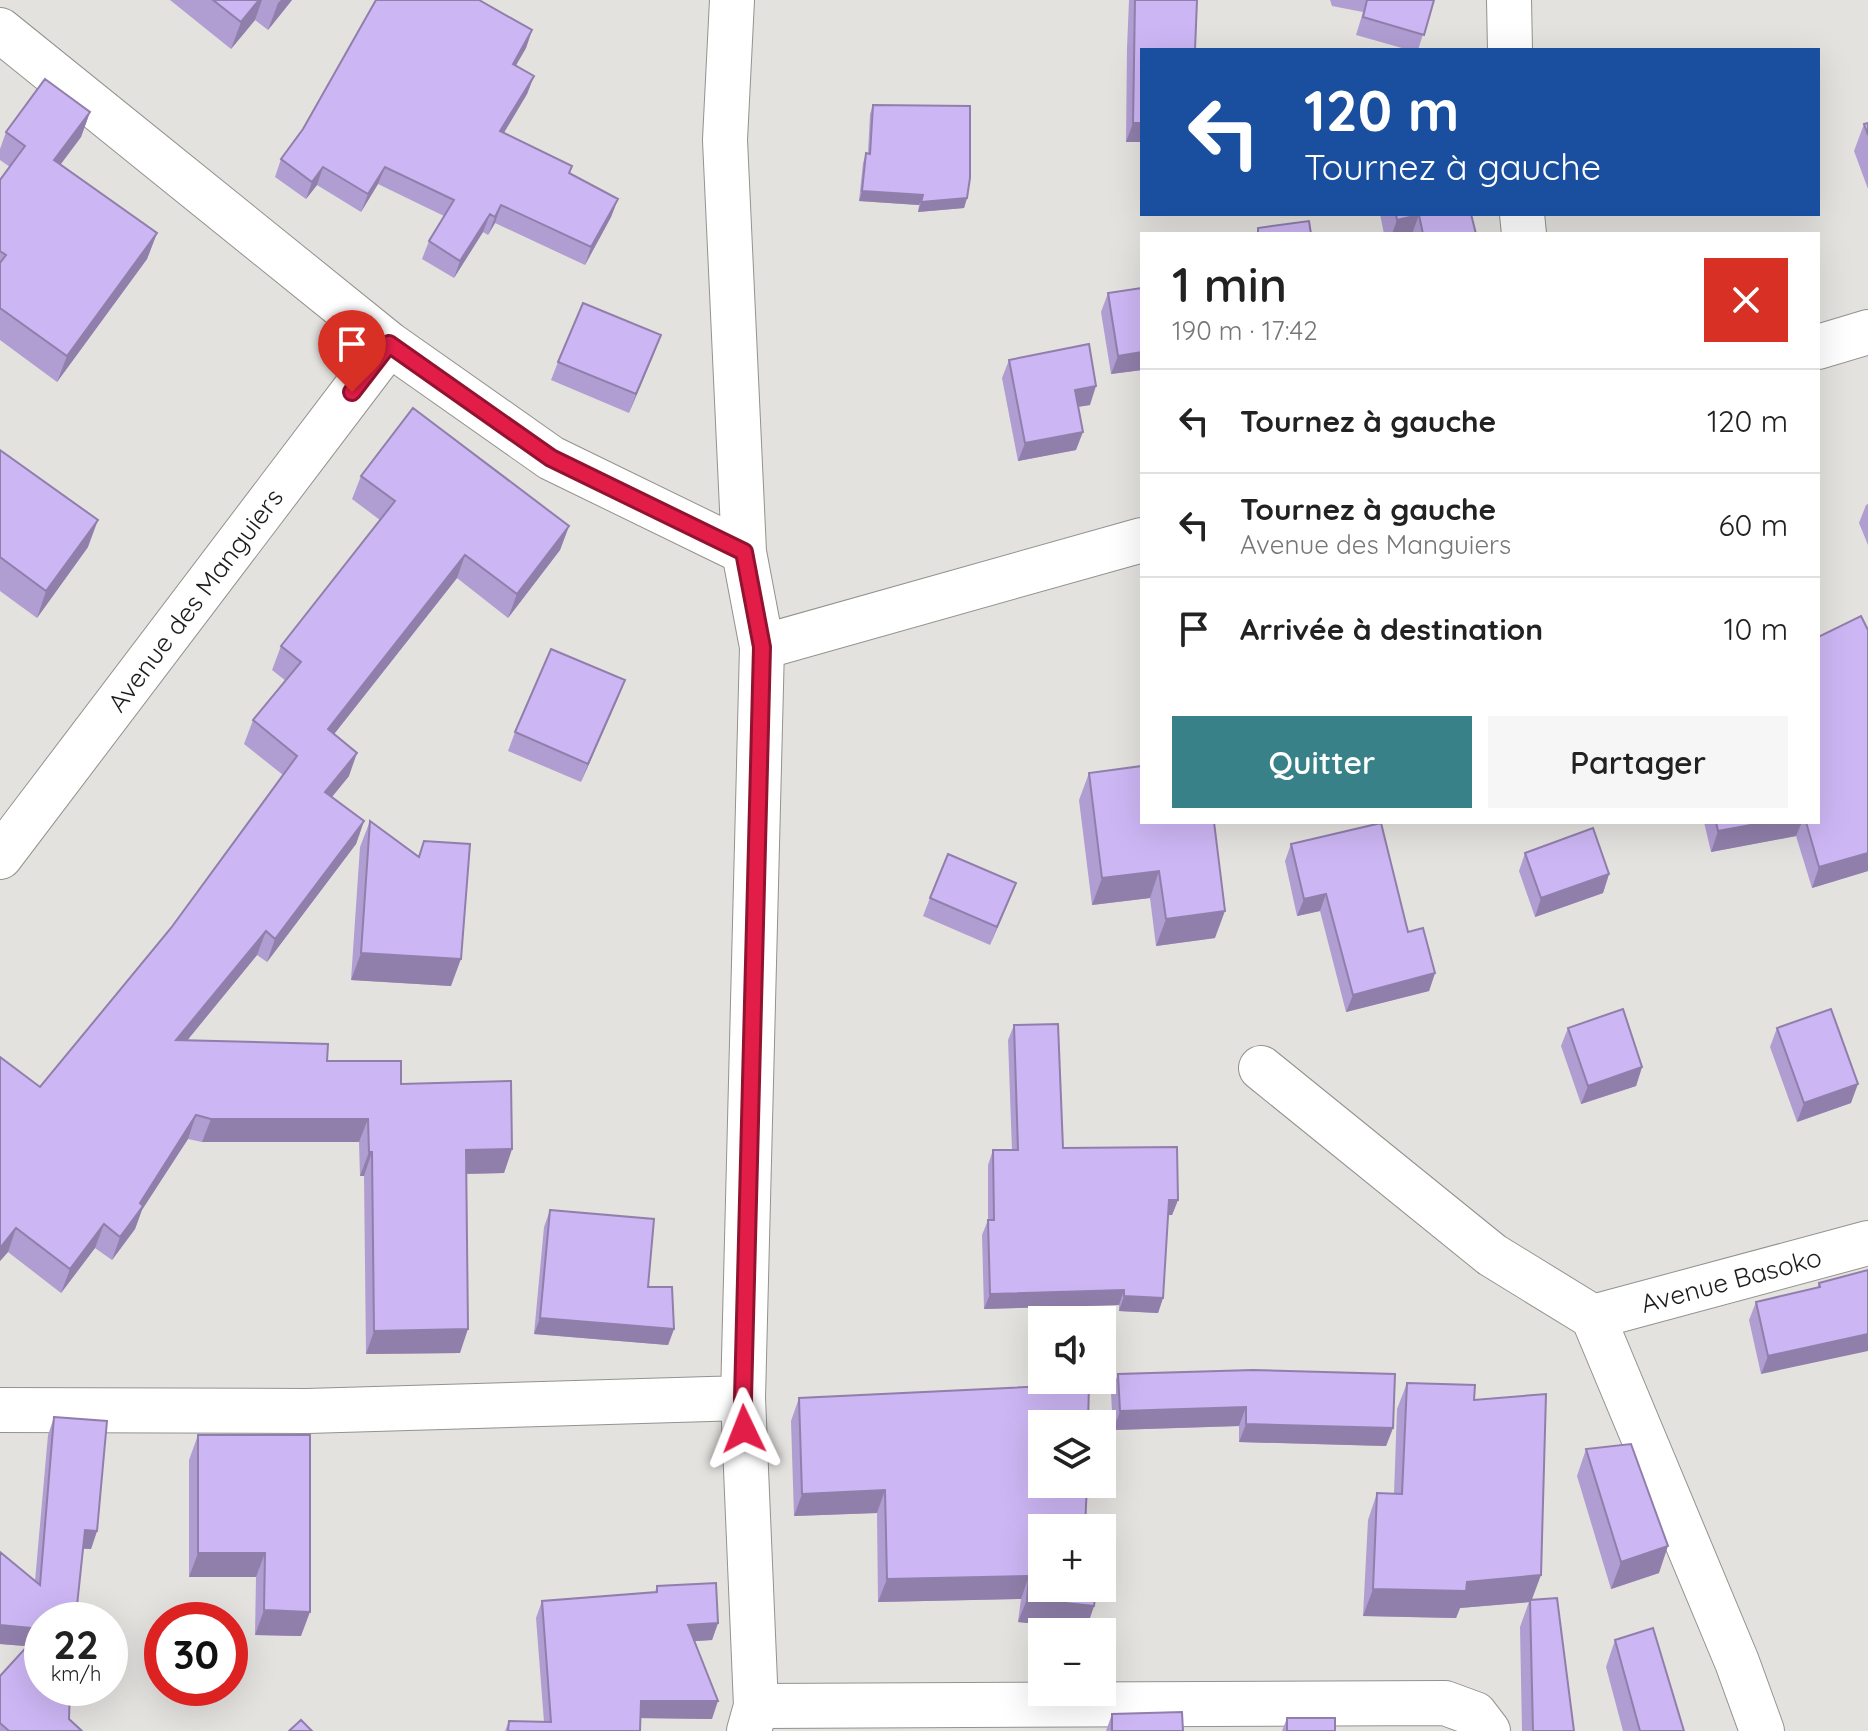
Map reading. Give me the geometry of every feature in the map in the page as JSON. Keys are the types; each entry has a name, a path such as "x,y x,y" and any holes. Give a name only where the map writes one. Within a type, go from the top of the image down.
{"street":[{"path":"732,0 725,140 744,552 762,647 743,1398 753,1718 1445,1703 1475,1714 1488,1731"},
{"path":"1509,0 1510,48"},
{"path":"0,30 389,344 551,458 744,552"},
{"path":"1820,346 1868,332"},
{"name":"Avenue des Manguiers","path":"0,857 389,344"},
{"path":"762,647 1140,541"},
{"path":"1261,1068 1492,1255 1593,1317 1737,1662 1762,1731"},
{"name":"Avenue Basoko","path":"1593,1317 1868,1243"},
{"path":"0,1410 307,1411 743,1398"}],"building":[{"path":"213,0 259,0 241,22"},
{"path":"376,0 479,0 532,30 513,64 534,76 500,131 572,166 569,173 618,199 591,247 501,205 495,217 490,214 460,261 429,241 454,200 385,167 368,194 323,167 312,182 281,159 303,129"},
{"path":"1135,0 1197,0 1195,48 1140,48 1140,123 1133,123"},
{"path":"1367,0 1434,0 1424,35 1363,17"},
{"path":"45,79 90,112 54,160 157,233 67,356 0,308 0,263 6,255 0,251 0,180 25,146 6,132"},
{"path":"873,105 970,106 967,198 921,202 923,195 862,191 866,153 870,154"},
{"path":"1419,216 1472,216 1476,232 1423,232"},
{"path":"1309,221 1311,232 1258,232 1258,228"},
{"path":"1140,288 1140,352 1118,356 1108,293"},
{"path":"583,303 661,335 636,394 558,362"},
{"path":"1089,344 1096,386 1075,390 1083,432 1025,443 1009,360"},
{"path":"413,408 569,526 517,594 465,555 328,729 357,753 325,792 364,821 275,939 266,931 176,1040 328,1044 327,1061 401,1061 401,1084 511,1081 512,1149 466,1150 468,1329 374,1331 372,1152 369,1152 368,1119 211,1119 196,1115 140,1203 143,1206 120,1237 104,1224 70,1269 16,1228 0,1248 0,1057 40,1087 171,928 297,756 253,720 301,662 281,646 395,501 361,476"},
{"path":"0,450 98,520 46,591 0,557"},
{"path":"1861,616 1868,630 1868,853 1819,867 1807,824 1820,824 1820,636"},
{"path":"551,649 625,680 588,764 515,732"},
{"path":"1140,766 1140,824 1214,824 1225,911 1166,919 1159,871 1102,878 1089,773"},
{"path":"370,821 419,857 424,841 470,844 461,959 361,953"},
{"path":"1381,824 1408,932 1423,928 1435,973 1353,995 1326,894 1304,899 1291,844"},
{"path":"1716,824 1756,824 1718,831"},
{"path":"1593,828 1609,874 1541,898 1525,853"},
{"path":"948,854 1016,883 997,927 930,898"},
{"path":"1623,1009 1642,1067 1588,1086 1568,1028"},
{"path":"1831,1009 1858,1084 1804,1103 1777,1028"},
{"path":"1058,1024 1063,1148 1177,1147 1178,1200 1169,1200 1163,1298 1124,1296 1124,1290 990,1294 988,1220 994,1220 993,1150 1018,1150 1014,1025"},
{"path":"550,1210 654,1219 648,1287 672,1287 674,1329 540,1318"},
{"path":"1868,1270 1868,1334 1768,1356 1756,1302 1820,1287 1819,1283"},
{"path":"1253,1370 1395,1374 1393,1428 1246,1424 1246,1407 1120,1411 1118,1374"},
{"path":"1407,1383 1475,1385 1474,1400 1546,1394 1541,1575 1467,1582 1466,1591 1373,1589 1377,1493 1402,1494"},
{"path":"1028,1387 1028,1394 1089,1394 1088,1410 1028,1410 1028,1498 1086,1498 1086,1514 1028,1514 1028,1576 887,1579 885,1490 802,1494 799,1398"},
{"path":"54,1417 107,1421 97,1531 85,1530 77,1602 24,1602 24,1627 0,1625 0,1552 40,1585"},
{"path":"198,1435 310,1435 310,1612 264,1610 265,1553 198,1553"},
{"path":"1631,1444 1668,1546 1621,1562 1586,1449"},
{"path":"716,1583 718,1623 688,1625 718,1701 641,1701 640,1731 508,1731 509,1721 551,1722 542,1601 657,1592 657,1586"},
{"path":"1557,1598 1574,1731 1533,1731 1530,1600"},
{"path":"1056,1602 1094,1602 1094,1606"},
{"path":"1653,1628 1684,1731 1640,1731 1615,1640"},
{"path":"24,1650 24,1706 69,1706 69,1719 82,1731 9,1731 0,1723 0,1676"},
{"path":"1182,1712 1183,1731 1112,1731 1112,1714"},
{"path":"1287,1718 1335,1718 1335,1731 1287,1731"},
{"path":"301,1720 312,1731 289,1731"}],"route":[{"path":"352,392 389,344 551,458 744,552 762,647 744,1429"}]}
